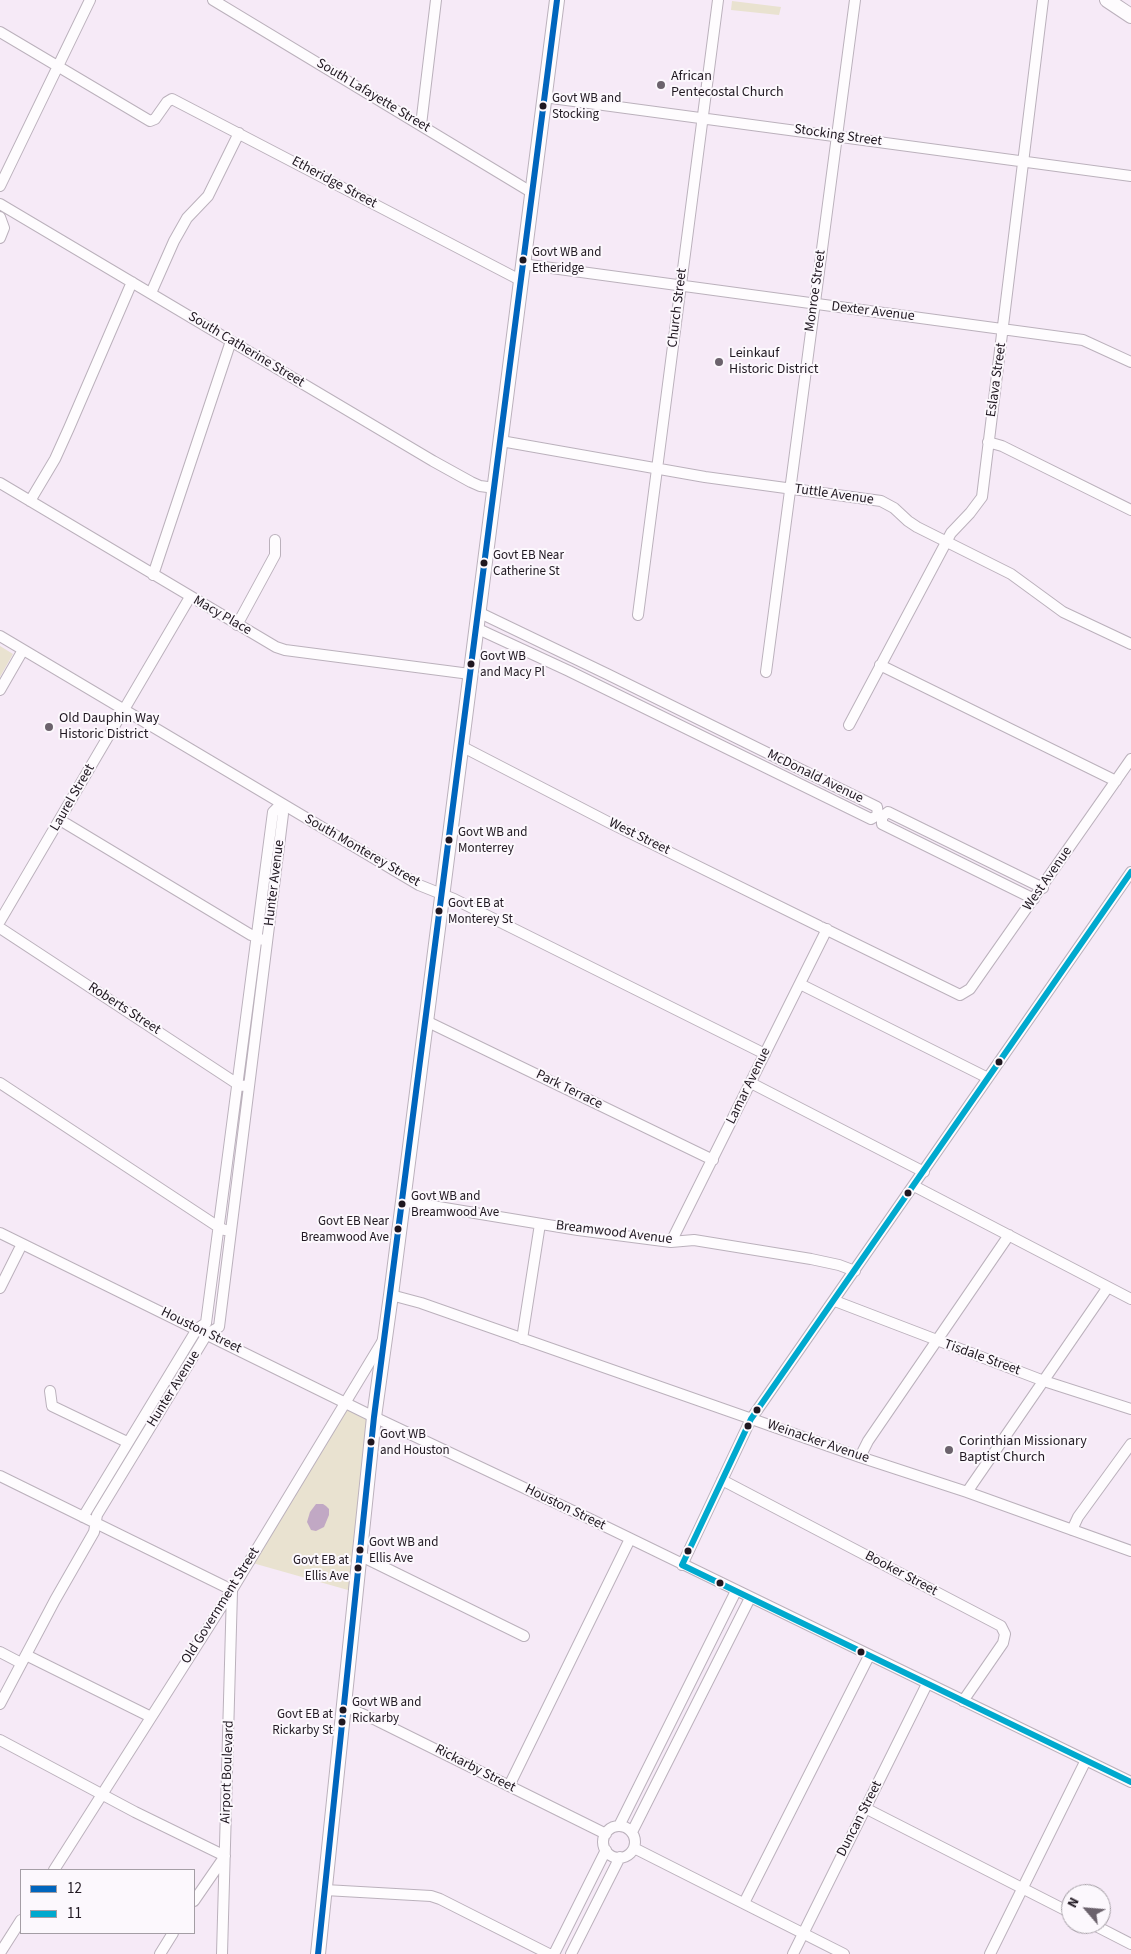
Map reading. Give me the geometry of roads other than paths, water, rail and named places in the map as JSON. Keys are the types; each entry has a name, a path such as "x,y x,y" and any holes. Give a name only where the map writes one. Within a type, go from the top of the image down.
{"main road":[{"path":"318,1954 374,1417 557,0"},
{"path":"1108,0 1131,16"}],"street":[{"path":"0,186 90,0"},
{"name":"South Lafayette Street","path":"214,0 531,192"},
{"path":"421,125 436,0"},
{"name":"Church Street","path":"638,616 718,0"},
{"name":"Monroe Street","path":"766,672 855,0"},
{"name":"Eslava Street","path":"849,725 951,532 970,513 982,497 1043,0"},
{"path":"0,32 57,67"},
{"name":"Etheridge Street","path":"57,67 150,121 155,120 166,102 172,100 520,280"},
{"name":"Stocking Street","path":"544,97 1131,176"},
{"path":"151,293 174,241 187,218 208,196 239,133"},
{"path":"0,238 4,228 0,217 3,206"},
{"name":"South Catherine Street","path":"3,206 440,465 480,486 495,488"},
{"name":"Dexter Avenue","path":"522,264 1083,340 1131,362"},
{"path":"30,501 55,459 132,282"},
{"path":"153,575 231,341"},
{"name":"Tuttle Avenue","path":"501,441 657,470 881,501 894,508 912,524 1011,574 1063,612 1131,644"},
{"path":"988,442 1002,446 1131,510"},
{"name":"Macy Place","path":"0,483 237,625 285,650 470,674"},
{"path":"237,625 275,555 275,540"},
{"name":"Laurel Street","path":"0,921 190,597"},
{"name":"McDonald Avenue","path":"476,628 577,675 871,819 878,815 877,807 478,612"},
{"name":"South Monterey Street","path":"0,636 280,806 418,885 457,901 765,1054"},
{"path":"0,690 24,650"},
{"path":"880,665 1116,781"},
{"name":"West Street","path":"461,746 608,822 960,995"},
{"name":"West Avenue","path":"960,995 970,989 1043,888 1131,759"},
{"name":"Hunter Avenue","path":"0,1704 94,1532 97,1516 102,1507 207,1334 219,1328 231,1232 244,1086 257,939 274,812 280,806 283,814 268,941 244,1086 220,1228 206,1323 197,1329 83,1517"},
{"path":"1034,899 882,824 882,817 888,812 1043,888"},
{"path":"60,820 257,939 268,941"},
{"path":"682,1565 751,1419 1131,872"},
{"name":"Lamar Avenue","path":"671,1242 800,984 823,927"},
{"name":"Roberts Street","path":"0,928 244,1086"},
{"path":"800,984 988,1078"},
{"name":"Park Terrace","path":"426,1021 713,1160"},
{"path":"751,1082 924,1172"},
{"path":"0,1083 220,1228 231,1232"},
{"path":"914,1186 1131,1299"},
{"name":"Breamwood Avenue","path":"402,1201 540,1224 671,1242 694,1240 811,1259 839,1265 855,1271"},
{"path":"522,1340 540,1224"},
{"name":"Houston Street","path":"0,1233 374,1417 1131,1782"},
{"path":"860,1457 868,1441 1009,1235"},
{"path":"0,1288 22,1244"},
{"path":"967,1492 1108,1287"},
{"name":"Weinacker Avenue","path":"391,1295 860,1457 967,1492 1131,1551"},
{"name":"Tisdale Street","path":"834,1301 1044,1381 1131,1410"},
{"name":"Old Government Street","path":"55,1869 232,1590 384,1339"},
{"path":"50,1390 52,1406 127,1442"},
{"path":"1072,1530 1078,1517 1131,1444"},
{"path":"0,1476 232,1590"},
{"name":"Booker Street","path":"722,1480 1001,1626 1005,1634 1003,1642 963,1701"},
{"path":"509,1786 630,1539"},
{"path":"359,1555 524,1636"},
{"name":"Airport Boulevard","path":"222,1954 229,1760 232,1590"},
{"path":"619,1826 736,1591"},
{"path":"632,1832 750,1598"},
{"path":"0,1652 24,1659 151,1718"},
{"path":"744,1903 869,1656"},
{"name":"Duncan Street","path":"793,1954 927,1684"},
{"name":"Rickarby Street","path":"344,1706 606,1834"},
{"path":"671,1722 684,1728"},
{"path":"0,1740 225,1856 195,1900"},
{"path":"990,1954 1086,1760"},
{"path":"866,1808 1061,1908"},
{"path":"626,1827 632,1832 635,1839 634,1848 628,1854 620,1857 612,1856 606,1850 604,1842 606,1834 611,1828 626,1827"},
{"path":"634,1848 844,1954"},
{"path":"554,1954 606,1850"},
{"path":"571,1954 620,1857"},
{"path":"325,1890 431,1896 549,1954"},
{"path":"0,1953 20,1922"},
{"path":"160,1954 172,1934"},
{"path":"1111,1934 1131,1944"}],"place":[{"name":"African Pentecostal Church","path":"661,85"},
{"name":"Govt WB and Stocking","path":"543,106"},
{"name":"Govt WB and Etheridge","path":"523,260"},
{"name":"Leinkauf Historic District","path":"719,362"},
{"name":"Govt EB Near Catherine St","path":"484,563"},
{"name":"Govt WB and Macy Pl","path":"471,664"},
{"name":"Old Dauphin Way Historic District","path":"49,727"},
{"name":"Govt WB and Monterrey","path":"449,840"},
{"name":"Govt EB at Monterey St","path":"439,911"},
{"name":"Govt WB and Breamwood Ave","path":"402,1204"},
{"name":"Govt EB Near Breamwood Ave","path":"398,1229"},
{"name":"Govt WB and Houston","path":"371,1442"},
{"name":"Corinthian Missionary Baptist Church","path":"949,1450"},
{"name":"Govt WB and Ellis Ave","path":"360,1550"},
{"name":"Govt EB at Ellis Ave","path":"358,1568"},
{"name":"Govt WB and Rickarby","path":"343,1710"},
{"name":"Govt EB at Rickarby St","path":"342,1722"}]}
